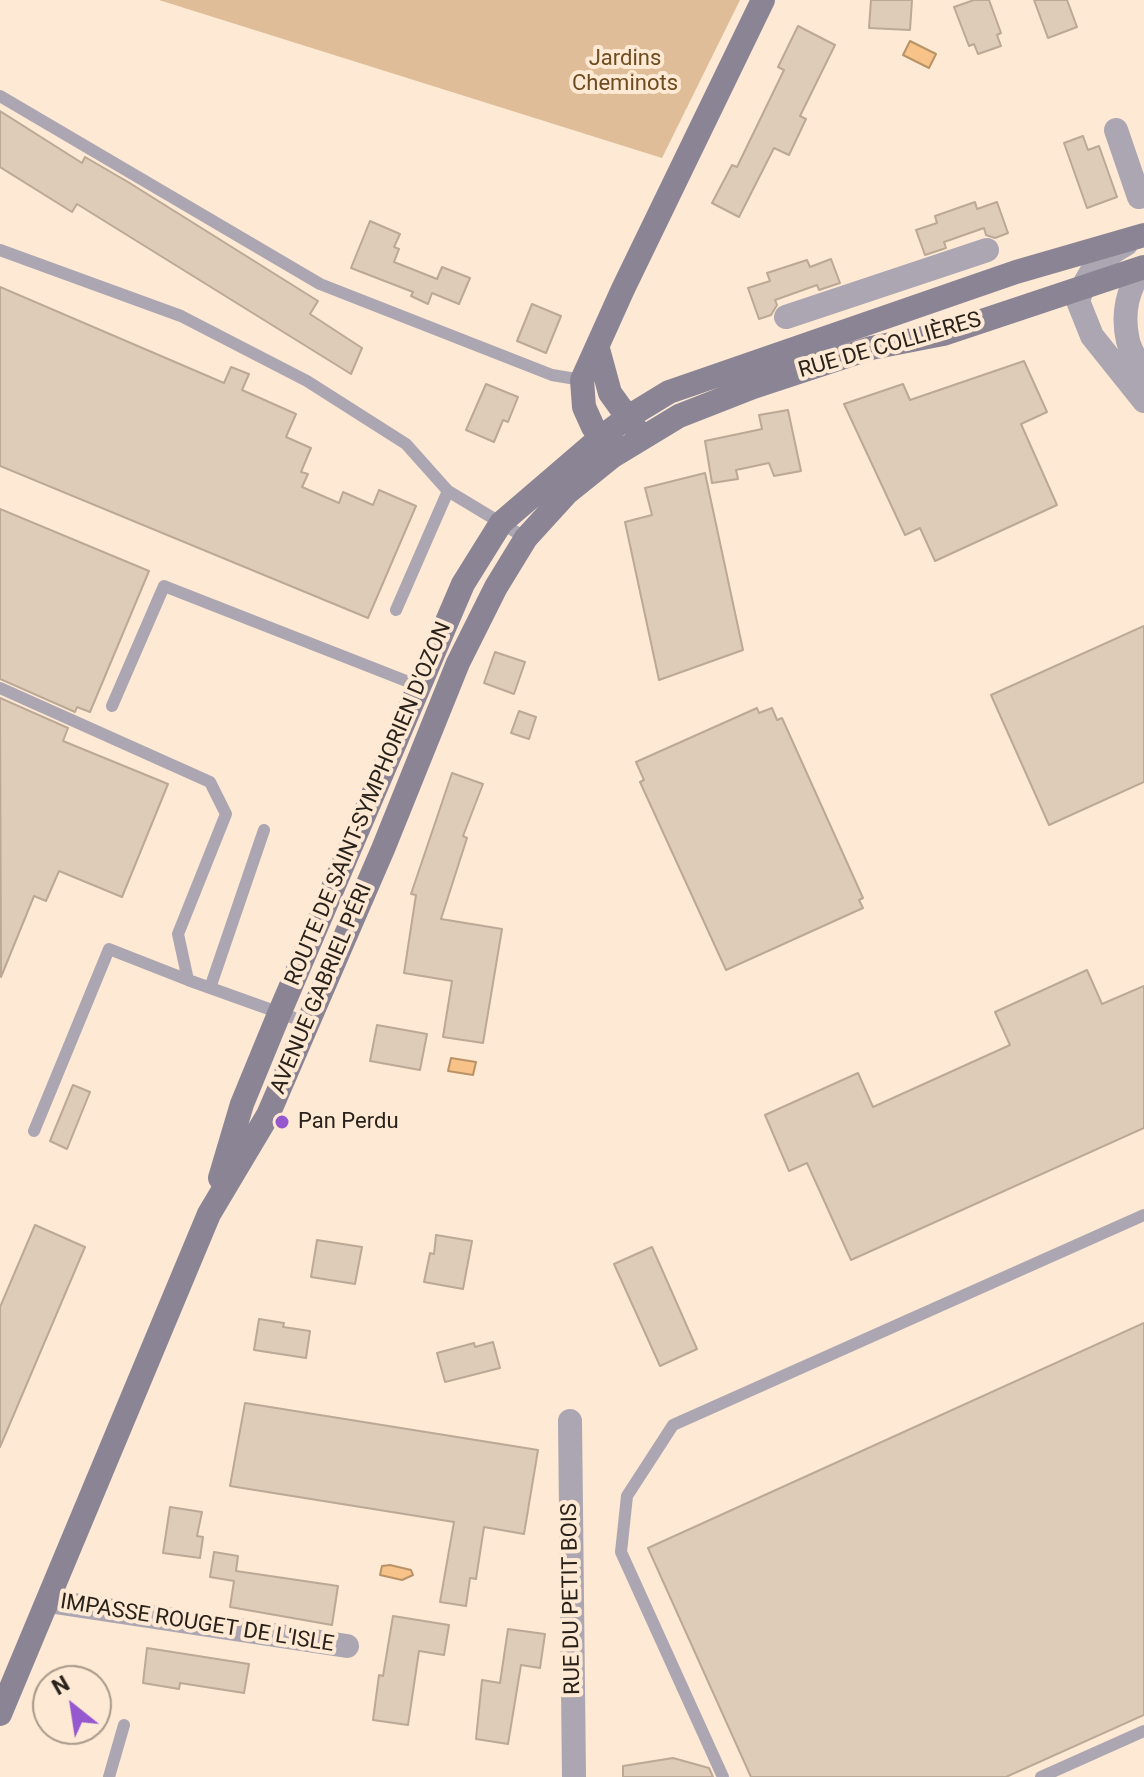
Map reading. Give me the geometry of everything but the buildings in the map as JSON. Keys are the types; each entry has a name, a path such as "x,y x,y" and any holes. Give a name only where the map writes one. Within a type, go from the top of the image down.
{"main road":[{"path":"607,447 584,407 582,380 763,0"},
{"name":"RUE DE COLLIÈRES","path":"634,427 669,392 1016,272 1139,237"},
{"name":"RUE DE COLLIÈRES","path":"634,427 679,416 753,387 871,348 943,334 1143,268"},
{"path":"598,349 610,393 634,427"},
{"name":"ROUTE DE SAINT-SYMPHORIEN D'OZON","path":"209,1214 242,1104 463,584 501,523 634,427"},
{"name":"AVENUE GABRIEL PÉRI","path":"0,1714 209,1214 268,1115 383,849 458,663 496,587 526,538 607,447"},
{"path":"353,838 383,849"}],"street":[{"path":"1116,130 1139,197 1144,196"},
{"path":"1139,237 1103,257 1087,276 1078,301 1092,336 1144,401"},
{"path":"786,317 987,250"},
{"path":"1143,268 1135,278 1126,301 1128,342 1144,376"},
{"name":"RUE DE COLLIÈRES","path":"888,283 899,313"},
{"name":"RUE DU PETIT BOIS","path":"570,1421 574,1777"},
{"name":"IMPASSE ROUGET DE L'ISLE","path":"48,1601 347,1646"}],"lane":[{"path":"0,96 320,284 552,375 582,380"},
{"path":"0,250 181,316 307,381 406,444 448,491 526,538"},
{"path":"396,610 448,491"},
{"path":"112,706 164,586 419,686"},
{"path":"0,688 210,782 226,814 178,934 188,980"},
{"path":"210,988 264,830"},
{"path":"34,1131 109,949 308,1023"},
{"path":"723,1777 621,1552 627,1496 673,1425 1144,1215"},
{"path":"109,1777 124,1725"},
{"path":"1041,1777 1144,1731"}],"green space":[{"name":"Jardins Cheminots","path":"159,0 740,0 662,158"}],"shaded area":[{"path":"910,41 936,54 929,68 903,55"},
{"path":"451,1058 476,1062 473,1075 448,1071"},
{"path":"382,1566 411,1570 413,1575 402,1580 380,1575"}],"place":[{"name":"Pan Perdu","path":"282,1122"}]}
